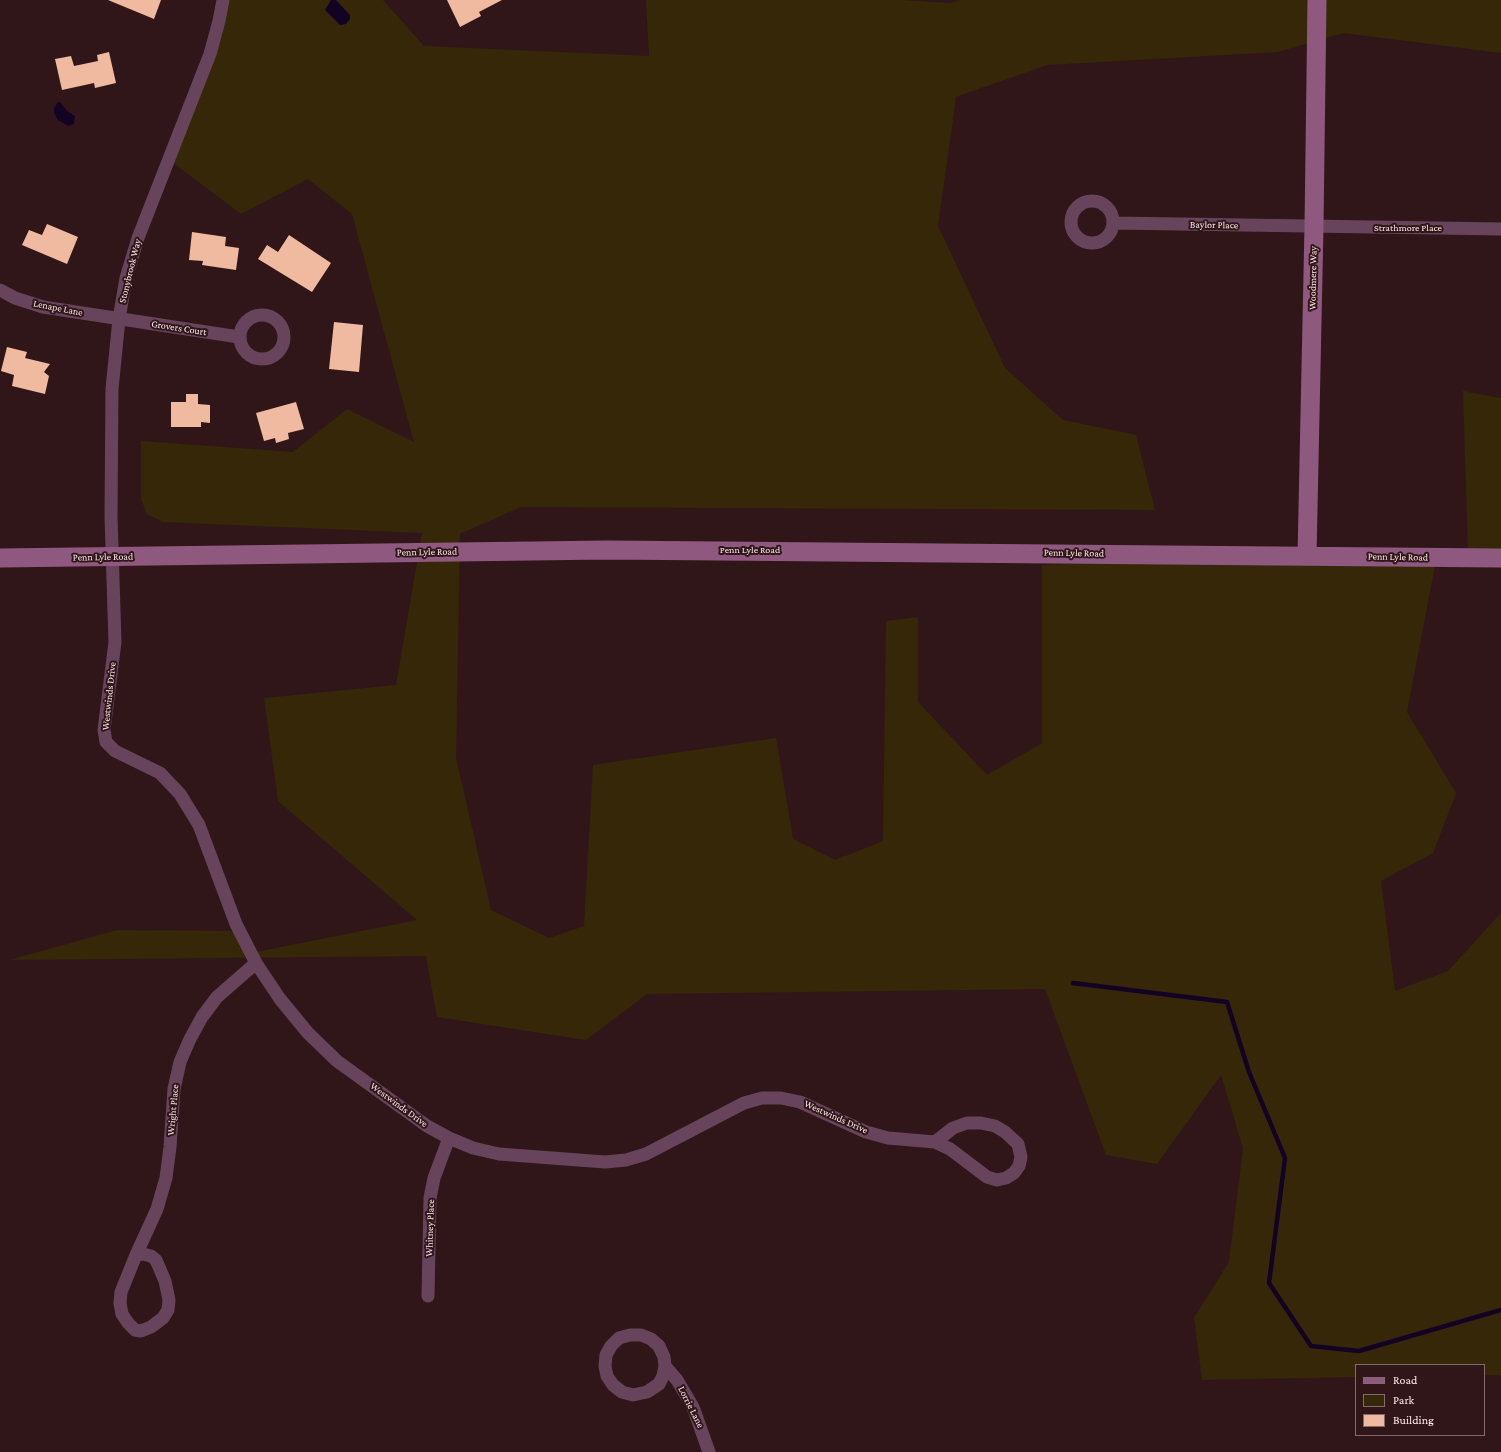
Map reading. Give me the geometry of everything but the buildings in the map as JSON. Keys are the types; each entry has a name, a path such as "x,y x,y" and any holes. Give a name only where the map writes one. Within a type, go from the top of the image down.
{"street":[{"name":"Stonybrook Way","path":"112,557 112,389 119,319 126,278 138,238 210,54 223,0"},
{"name":"Woodmere Way","path":"1306,556 1314,227 1317,0"},
{"name":"Baylor Place","path":"1114,224 1314,227"},
{"name":"Strathmore Place","path":"1314,227 1501,229"},
{"name":"Lenape Lane","path":"0,290 15,298 43,307 119,319"},
{"name":"Grovers Court","path":"119,319 239,337"},
{"name":"Penn Lyle Road","path":"0,558 608,550 1501,558"},
{"name":"Westwinds Drive","path":"112,557 115,642 104,730 106,742 115,750 160,773 180,794 199,825 236,924 256,963 280,999 308,1033 337,1061 427,1126 449,1138 473,1148 499,1154 605,1162 626,1160 646,1154 744,1103 762,1098 780,1098 800,1102 866,1132 888,1138 935,1142"},
{"name":"Wright Place","path":"136,1255 143,1254 151,1256 156,1260 169,1300 168,1310 163,1318 151,1327 141,1331 135,1330 128,1324 122,1314 120,1303 121,1292 136,1255 157,1209 166,1178 170,1147 174,1089 180,1062 190,1038 202,1017 217,997 256,963"},
{"path":"967,1123 981,1123 995,1126 1006,1132 1018,1144 1021,1157 1019,1166 1010,1176 997,1180 987,1177 950,1149 935,1142 952,1128 967,1123"},
{"name":"Whitney Place","path":"428,1296 430,1198 434,1178 449,1138"},
{"name":"Lorrie Lane","path":"665,1366 663,1376 659,1384 648,1392 633,1395 622,1392 613,1385 607,1376 605,1366 606,1355 611,1346 619,1338 630,1334 641,1335 652,1339 659,1346 664,1357 665,1366 677,1380 693,1407 709,1452"}],"green space":[{"path":"221,0 383,0 424,46 649,56 646,0 901,0 951,3 960,0 1501,0 1501,53 1343,33 1278,52 1047,65 956,97 938,226 1005,368 1063,420 1136,435 1155,510 521,507 460,534 456,758 491,910 549,938 584,926 593,765 776,738 793,839 835,860 883,841 886,621 918,617 918,702 987,775 1042,743 1042,565 1438,550 1407,712 1456,793 1433,853 1381,881 1395,991 1448,971 1501,913 1501,1375 1485,1375 1485,1364 1355,1364 1355,1377 1202,1380 1194,1318 1229,1262 1243,1148 1221,1075 1157,1164 1106,1155 1045,989 647,994 586,1040 437,1017 426,956 9,960 117,930 241,931 251,953 417,920 278,801 264,698 396,685 422,533 163,522 147,514 141,499 141,441 293,452 347,409 414,442 352,214 308,179 241,214 168,159 212,47"},
{"path":"1463,391 1501,398 1501,552 1468,551"}],"shaded area":[{"path":"331,0 336,0 350,15 350,19 346,24 340,25 325,10"},
{"path":"58,102 60,102 67,111 75,116 74,124 68,126 58,120 54,113 54,108"}],"waterway":[{"path":"1073,983 1227,1002 1249,1072 1285,1158 1269,1283 1311,1346 1359,1351 1501,1310"}]}
